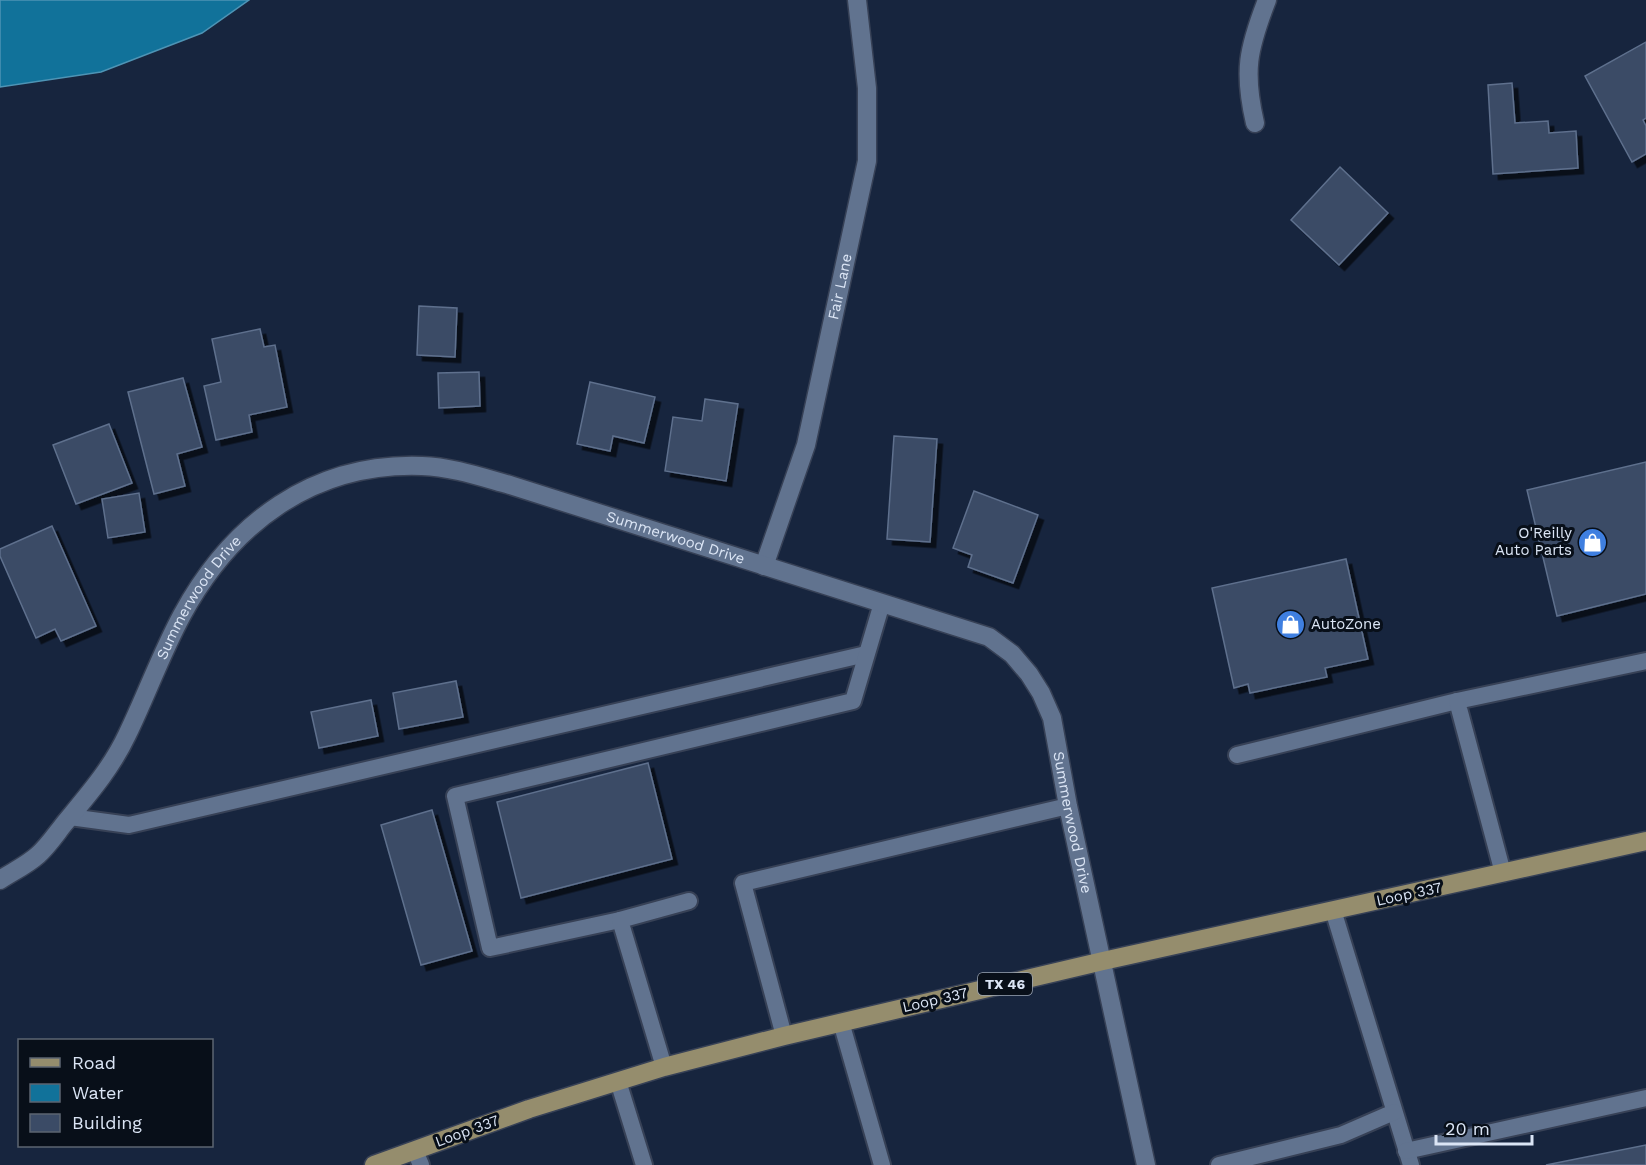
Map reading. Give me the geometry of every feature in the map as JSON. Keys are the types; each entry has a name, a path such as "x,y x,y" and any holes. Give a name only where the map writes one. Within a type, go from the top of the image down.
{"main road":[{"name":"Loop 337","path":"374,1165 418,1158 529,1109 664,1067 784,1036 1103,961 1646,841"}],"street":[{"name":"Fair Lane","path":"764,566 806,446 867,161 867,88 857,0"},
{"path":"1255,123 1248,92 1250,43 1267,0"},
{"name":"Summerwood Drive","path":"0,880 38,855 97,786 126,738 181,616 211,568 239,536 275,506 311,487 355,471 390,466 424,466 455,470 510,485 989,637 1012,654 1041,693 1052,718 1068,806 1146,1165"}],"lane":[{"path":"689,901 620,920 490,948 455,796 853,701 882,603"},
{"path":"69,817 129,825 866,654"},
{"path":"1237,755 1457,701 1646,661"},
{"path":"1457,701 1503,873"},
{"path":"784,1036 743,883 1068,806"},
{"path":"1333,910 1408,1158 1646,1098"},
{"path":"620,920 664,1067"},
{"path":"841,1022 882,1165"},
{"path":"618,1081 644,1165"},
{"path":"1219,1165 1341,1135 1394,1112"}],"water":[{"path":"0,0 249,0 202,33 101,72 0,87"}],"building":[{"path":"1646,42 1646,118 1643,120 1646,126 1646,154 1632,162 1585,76"},
{"path":"1512,83 1515,123 1548,121 1549,133 1576,131 1578,168 1493,174 1488,85"},
{"path":"1340,167 1388,213 1339,265 1291,220"},
{"path":"419,306 457,308 455,357 417,355"},
{"path":"260,329 264,347 275,345 287,407 249,415 252,432 216,440 204,386 221,382 212,339"},
{"path":"479,372 480,406 439,408 438,373"},
{"path":"183,378 202,447 177,454 185,486 154,494 128,392"},
{"path":"590,382 655,397 644,443 613,436 610,451 577,444"},
{"path":"705,399 738,404 726,481 665,471 673,417 702,421"},
{"path":"109,424 132,483 76,504 53,445"},
{"path":"894,436 937,439 930,542 887,539"},
{"name":"O'Reilly Auto Parts","path":"1646,462 1646,594 1557,616 1527,490"},
{"path":"974,491 1038,515 1013,583 968,567 972,555 953,548"},
{"path":"139,493 145,532 108,538 102,499"},
{"path":"52,526 96,626 61,641 55,629 36,638 0,556 0,549"},
{"name":"AutoZone","path":"1346,559 1368,659 1325,668 1327,677 1250,693 1248,684 1234,688 1212,588"},
{"path":"456,681 463,717 399,729 393,693"},
{"path":"371,700 378,736 319,748 311,712"},
{"path":"648,763 672,859 521,898 497,802"},
{"path":"432,810 472,951 421,965 381,825"},
{"path":"1646,1145 1646,1165 1546,1165"}],"place":[{"name":"O'Reilly Auto Parts","path":"1593,542"},
{"name":"AutoZone","path":"1290,624"}]}
